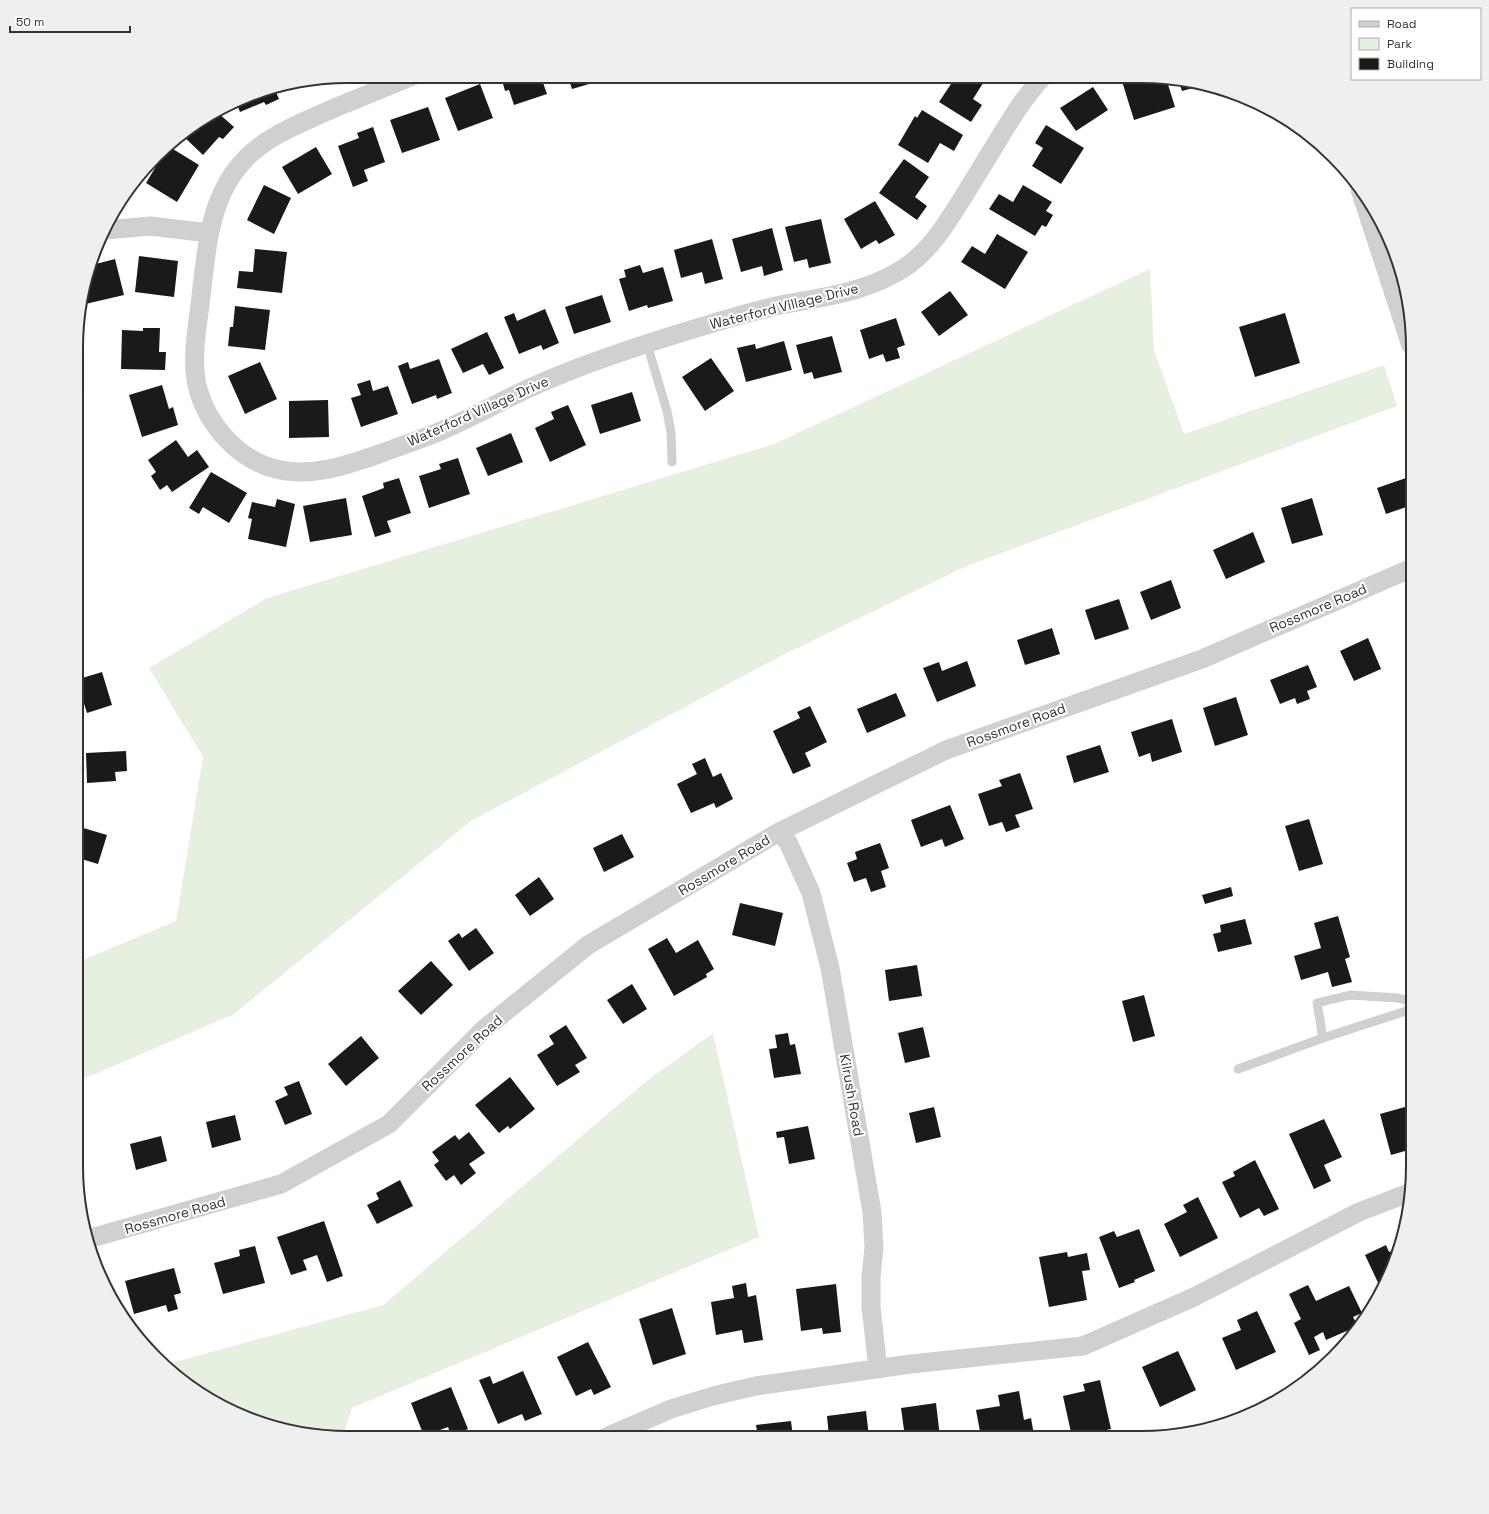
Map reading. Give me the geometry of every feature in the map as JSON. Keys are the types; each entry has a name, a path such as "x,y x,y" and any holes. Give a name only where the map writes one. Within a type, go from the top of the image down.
{"street":[{"name":"Waterford Village Drive","path":"396,83 331,109 271,138 239,166 227,184 218,202 209,233 195,345 198,389 207,412 221,432 236,449 254,462 276,469 299,472 321,471 348,465 436,433 542,382 584,364 729,318 775,306 835,295 887,277 908,265 927,247 947,224 1020,103 1038,83"},
{"path":"111,230 150,226 209,233"},
{"path":"1381,236 1404,317"},
{"name":"Rossmore Road","path":"93,1238 281,1184 389,1124 484,1029 588,945 779,832 946,750 1202,658 1406,571"},
{"name":"Kilrush Road","path":"779,832 788,842 811,894 830,968 872,1212 874,1248 871,1307 878,1369"},
{"path":"620,1431 671,1409 713,1396 756,1386 911,1364 1083,1346 1194,1297 1359,1212 1404,1195"}],"lane":[{"path":"647,344 667,411 671,432 672,462"},
{"path":"1323,1038 1317,1003 1350,995 1398,998 1406,1000"},
{"path":"1238,1069 1323,1038 1406,1011"}],"green space":[{"path":"1150,269 1154,350 1184,434 1384,365 1397,406 967,566 783,655 471,821 234,1014 83,1079 83,960 176,921 203,757 149,668 267,598 774,444"},
{"path":"713,1033 759,1237 352,1408 345,1431 313,1429 296,1426 246,1411 215,1396 171,1363 383,1305 644,1083"}],"building":[{"path":"503,83 543,83 547,94 514,105 509,90 505,91"},
{"path":"570,83 592,83 572,89"},
{"path":"952,83 983,83 973,99 982,105 971,122 939,102"},
{"path":"1123,83 1168,85 1175,107 1134,120"},
{"path":"480,84 493,118 458,131 445,98"},
{"path":"1180,86 1193,88 1182,91"},
{"path":"1093,87 1108,110 1076,131 1060,108"},
{"path":"276,93 279,99 266,105 264,102 240,112 238,107 263,97"},
{"path":"428,107 440,140 402,153 390,120"},
{"path":"922,110 963,135 954,151 940,143 928,163 898,145 915,116 917,118"},
{"path":"221,115 234,127 223,139 219,137 203,155 186,139"},
{"path":"1046,125 1084,148 1061,184 1032,166 1043,148 1035,143"},
{"path":"373,127 385,162 364,170 368,181 353,187 338,146 359,138 357,133"},
{"path":"316,147 332,174 298,194 282,167"},
{"path":"173,149 199,165 177,202 146,183 159,161"},
{"path":"904,159 929,177 915,197 927,206 917,220 879,193"},
{"path":"264,185 291,198 274,234 247,220"},
{"path":"1023,185 1052,202 1046,211 1053,215 1046,227 1042,225 1035,236 989,209 999,194 1013,202"},
{"path":"875,201 895,235 879,244 876,240 861,249 844,219"},
{"path":"821,219 831,263 809,268 807,259 794,262 785,227"},
{"path":"772,228 783,270 764,276 762,266 741,272 732,239"},
{"path":"997,234 1028,252 1005,289 961,262 972,246 985,254"},
{"path":"712,239 723,279 705,284 702,272 681,278 674,250"},
{"path":"255,249 287,252 282,293 237,288 239,271 253,272"},
{"path":"139,256 178,261 174,297 135,292"},
{"path":"115,259 124,295 87,304 97,264"},
{"path":"640,265 643,273 663,267 673,301 648,308 647,305 629,311 619,279 626,277 624,270"},
{"path":"950,291 968,315 939,336 921,312"},
{"path":"602,295 611,322 574,334 565,307"},
{"path":"235,306 270,310 265,350 228,346 230,327 233,327"},
{"path":"545,309 559,343 543,350 541,345 519,354 504,317 514,313 517,321"},
{"path":"1285,313 1300,363 1255,377 1239,327"},
{"path":"896,318 905,345 897,348 900,358 886,362 883,354 869,359 860,330"},
{"path":"143,328 160,328 159,352 166,352 165,370 121,369 122,330 143,331"},
{"path":"487,332 504,368 489,375 483,364 463,373 451,349"},
{"path":"832,336 842,372 814,379 812,372 804,374 796,345"},
{"path":"784,341 792,370 746,382 737,348 755,344 756,349"},
{"path":"711,358 734,391 705,411 682,377"},
{"path":"439,359 452,393 437,399 436,395 412,404 398,366 408,362 410,369"},
{"path":"260,362 277,399 245,414 228,376"},
{"path":"370,380 373,391 388,386 398,414 361,427 351,398 361,395 357,384"},
{"path":"162,385 169,409 173,407 178,425 142,437 129,395"},
{"path":"632,392 641,421 600,434 591,405"},
{"path":"328,400 329,437 289,438 289,401"},
{"path":"568,405 586,445 550,462 535,428 554,419 551,412"},
{"path":"511,433 523,462 488,476 476,448"},
{"path":"176,440 188,457 197,450 209,467 172,492 167,485 160,490 151,476 156,472 148,460"},
{"path":"458,458 470,494 429,508 419,476 441,469 439,464"},
{"path":"211,472 247,493 229,523 203,507 199,514 189,508"},
{"path":"399,478 411,513 387,521 391,532 375,537 362,496 384,488 383,483"},
{"path":"1406,478 1406,507 1386,514 1377,488"},
{"path":"346,498 352,535 310,542 303,506"},
{"path":"1312,498 1323,535 1292,544 1281,508"},
{"path":"277,499 295,504 286,547 248,539 252,519 248,518 252,502 275,507"},
{"path":"1253,532 1265,562 1226,579 1213,550"},
{"path":"1171,580 1181,608 1151,620 1140,592"},
{"path":"1119,599 1129,629 1095,640 1085,610"},
{"path":"1052,628 1060,654 1025,665 1017,640"},
{"path":"1368,638 1381,669 1354,681 1340,651"},
{"path":"967,661 976,686 937,702 923,668 939,662 942,671"},
{"path":"1308,665 1317,687 1307,691 1310,699 1297,704 1295,698 1280,704 1270,680"},
{"path":"102,672 112,705 87,713 83,700 83,678"},
{"path":"896,693 906,716 867,733 857,709"},
{"path":"1236,697 1248,735 1215,746 1203,708"},
{"path":"810,706 827,742 805,753 811,766 793,774 773,731 800,718 797,712"},
{"path":"1172,719 1182,752 1152,762 1150,753 1139,757 1131,732"},
{"path":"1100,745 1109,772 1074,783 1066,756"},
{"path":"126,751 127,771 115,772 116,781 87,783 86,753"},
{"path":"705,758 713,777 721,773 733,799 716,808 714,803 691,813 677,784 697,774 692,764"},
{"path":"1020,773 1033,809 1015,815 1020,827 1006,832 1002,822 989,826 978,794 1002,786 999,780"},
{"path":"950,805 964,839 945,847 942,839 921,847 911,820"},
{"path":"1309,819 1323,864 1299,871 1285,826"},
{"path":"83,828 107,835 98,864 83,860"},
{"path":"622,834 634,857 604,872 593,848"},
{"path":"880,843 889,868 881,871 886,887 871,892 866,878 854,882 847,863 857,859 855,852"},
{"path":"539,877 554,899 530,916 515,895"},
{"path":"1231,887 1233,896 1205,904 1202,895"},
{"path":"740,903 783,913 775,946 732,935"},
{"path":"1338,916 1350,957 1345,959 1352,982 1332,987 1328,972 1301,980 1294,956 1321,948 1314,923"},
{"path":"1245,919 1252,944 1218,952 1213,934 1221,932 1220,925"},
{"path":"476,928 494,953 469,971 448,941 459,933 462,938"},
{"path":"667,938 676,953 698,940 714,969 706,974 707,977 674,996 648,949"},
{"path":"431,961 453,985 421,1015 398,991"},
{"path":"917,965 922,996 889,1001 885,970"},
{"path":"632,984 647,1009 623,1024 607,1000"},
{"path":"1144,995 1155,1036 1133,1042 1122,1001"},
{"path":"566,1025 587,1058 575,1065 580,1072 557,1086 537,1055 554,1044 549,1036"},
{"path":"923,1027 930,1057 905,1063 898,1033"},
{"path":"788,1033 790,1045 795,1044 801,1074 774,1078 769,1049 777,1048 775,1035"},
{"path":"361,1036 379,1058 346,1086 328,1064"},
{"path":"510,1077 535,1109 510,1129 508,1126 499,1133 475,1105"},
{"path":"299,1081 312,1114 285,1125 275,1101 288,1095 284,1087"},
{"path":"934,1107 941,1137 916,1143 909,1113"},
{"path":"1406,1107 1406,1151 1391,1155 1380,1114"},
{"path":"235,1115 241,1140 212,1148 206,1122"},
{"path":"1324,1119 1342,1157 1324,1165 1331,1181 1314,1189 1289,1134"},
{"path":"808,1126 815,1159 789,1164 784,1137 777,1138 776,1132"},
{"path":"469,1132 485,1153 469,1164 476,1173 461,1185 454,1175 446,1181 434,1165 439,1161 432,1152 455,1135 459,1140"},
{"path":"161,1136 167,1161 136,1170 130,1144"},
{"path":"1255,1160 1279,1209 1264,1216 1259,1208 1240,1218 1222,1182 1235,1176 1233,1172"},
{"path":"400,1180 413,1206 377,1224 367,1205 379,1199 376,1193"},
{"path":"1198,1197 1218,1238 1180,1257 1164,1224 1187,1212 1183,1205"},
{"path":"324,1221 343,1276 327,1282 317,1255 303,1260 307,1270 291,1275 277,1237"},
{"path":"1139,1229 1155,1271 1134,1280 1135,1282 1119,1288 1099,1237 1114,1231 1117,1237"},
{"path":"1386,1245 1389,1252 1392,1251 1379,1284 1365,1255"},
{"path":"255,1246 265,1283 223,1294 214,1263 240,1256 239,1250"},
{"path":"1067,1252 1068,1257 1087,1253 1090,1270 1082,1271 1087,1300 1049,1307 1039,1257"},
{"path":"174,1268 181,1293 174,1295 178,1309 168,1312 166,1305 134,1314 125,1281"},
{"path":"746,1283 748,1297 756,1295 763,1340 744,1343 742,1330 716,1335 711,1302 734,1298 732,1286"},
{"path":"836,1284 841,1332 823,1334 822,1328 801,1331 796,1289"},
{"path":"1308,1285 1316,1301 1349,1286 1362,1312 1353,1317 1355,1321 1349,1330 1326,1340 1323,1332 1314,1337 1320,1350 1309,1355 1294,1323 1301,1319 1289,1294"},
{"path":"672,1308 686,1354 653,1365 639,1319"},
{"path":"1257,1311 1276,1352 1236,1370 1222,1338 1241,1330 1237,1320"},
{"path":"588,1342 611,1387 594,1395 591,1389 576,1396 557,1357"},
{"path":"1178,1351 1196,1390 1160,1407 1142,1367"},
{"path":"523,1371 542,1414 525,1421 522,1414 498,1424 479,1380 490,1376 493,1384"},
{"path":"1100,1380 1111,1429 1101,1431 1071,1431 1063,1396 1085,1391 1083,1384"},
{"path":"451,1387 468,1429 462,1431 450,1431 448,1427 437,1431 422,1431 411,1403"},
{"path":"1019,1391 1024,1420 1031,1418 1033,1431 980,1431 976,1410 1000,1406 998,1395"},
{"path":"936,1403 939,1431 904,1431 901,1408"},
{"path":"866,1411 868,1431 828,1431 827,1416"},
{"path":"791,1421 792,1431 757,1431 756,1425"}]}
